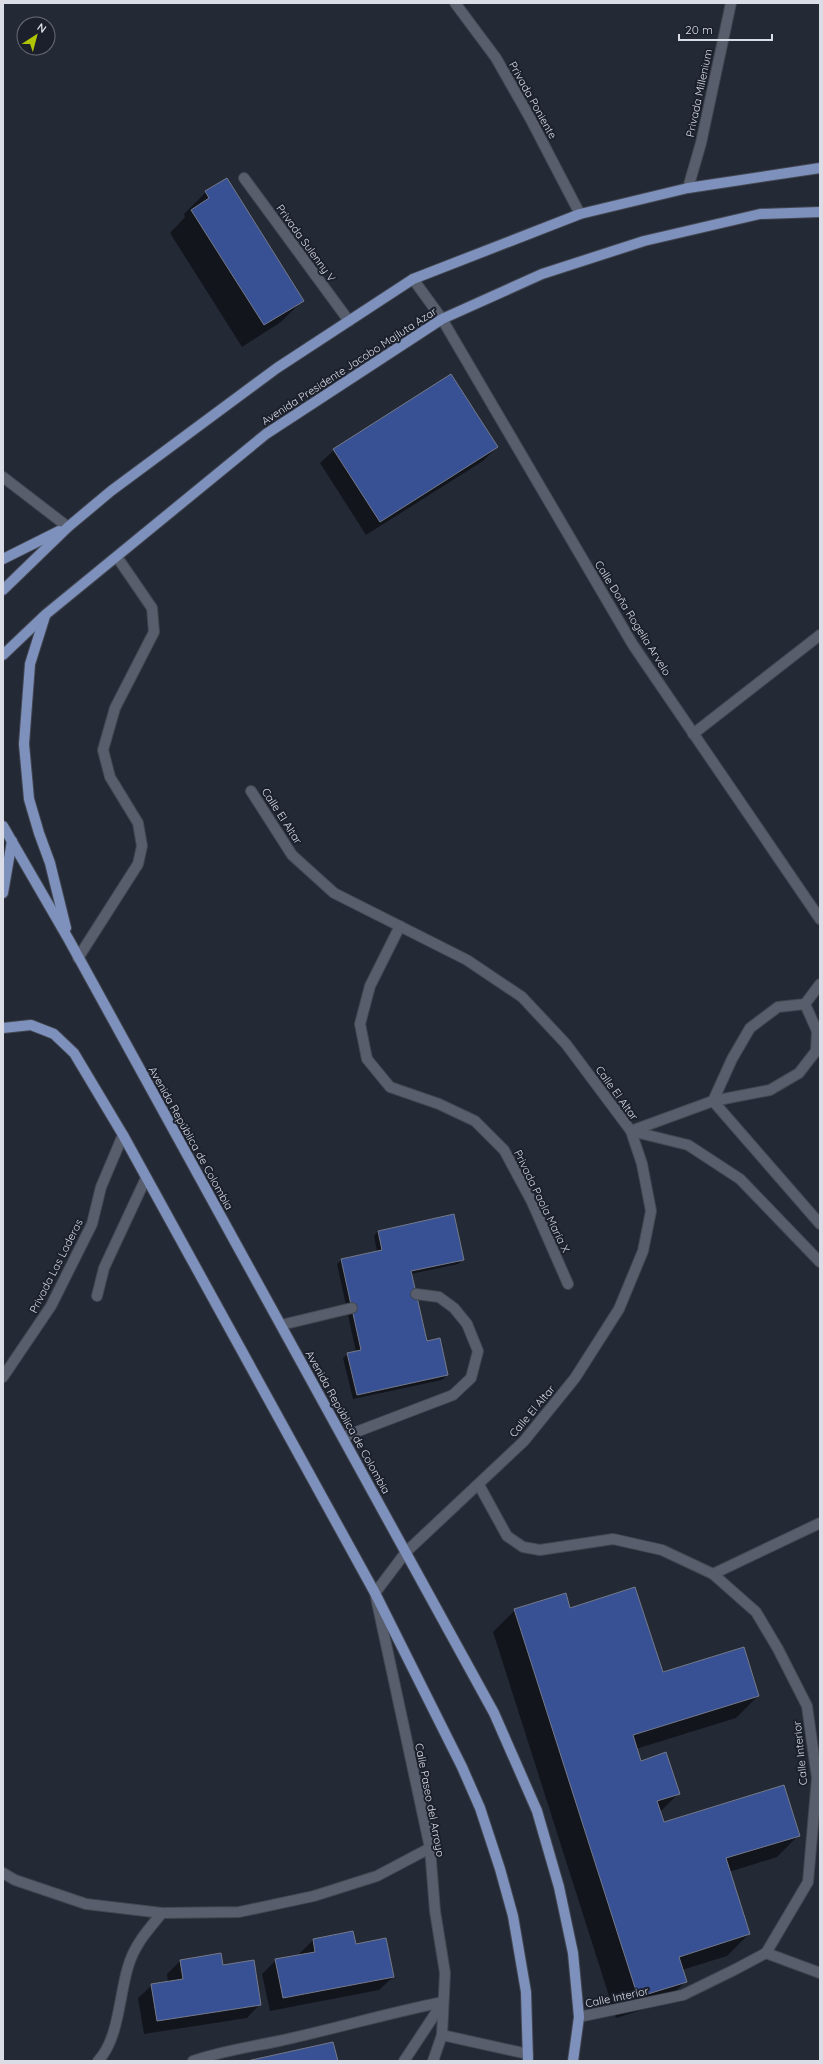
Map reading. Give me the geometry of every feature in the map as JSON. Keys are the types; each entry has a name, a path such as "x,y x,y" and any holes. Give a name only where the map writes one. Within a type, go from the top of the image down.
{"main road":[{"path":"3,590 68,527 111,491 277,368 413,279 580,214 688,188 820,168"},
{"name":"Avenida Presidente Jacobo Majluta Azar","path":"3,656 45,615 266,434 442,319 542,274 644,241 760,214 820,212"},
{"path":"3,559 68,527"},
{"path":"45,615 30,664 24,744 29,799 38,833 50,863 69,940"},
{"name":"Avenida República de Colombia","path":"3,826 69,940 494,1713 537,1811 558,1887 573,1953 579,2017 573,2061"},
{"path":"3,893 12,841"},
{"path":"3,1028 31,1026 54,1034 74,1053 123,1135 375,1593 462,1767 480,1808 496,1855 513,1916 526,1992 528,2058"}],"street":[{"name":"Privada Poniente","path":"455,3 496,58 530,118 580,214"},
{"name":"Privada Millenium","path":"688,188 701,143 731,3"},
{"name":"Privada Sulenny V","path":"244,178 349,321"},
{"name":"Calle Doña Rogelia Arvelo","path":"413,279 442,319 633,645 820,919"},
{"path":"3,477 68,527"},
{"path":"78,958 138,864 142,846 138,823 110,776 103,750 115,708 154,632 152,608 117,557"},
{"path":"693,734 820,635"},
{"name":"Calle El Altar","path":"252,791 292,855 334,893 467,960 522,997 566,1044 631,1131 642,1164 651,1211 643,1251 619,1309 575,1378 524,1441 479,1485 406,1552 375,1593"},
{"name":"Privada Paola María X","path":"400,926 370,986 360,1024 367,1059 390,1087 439,1104 475,1121 504,1150 532,1202 568,1284"},
{"path":"712,1101 732,1059 750,1028 778,1007 805,1004 820,984"},
{"path":"631,1131 712,1101 770,1090 798,1072 816,1051 817,1031 805,1004"},
{"path":"712,1101 820,1224"},
{"path":"631,1131 688,1145 740,1179 820,1262"},
{"name":"Privada Las Laderas","path":"3,1377 51,1306 92,1224 101,1187 123,1135"},
{"path":"97,1296 104,1268 146,1178"},
{"path":"343,1437 453,1395 471,1378 478,1351 467,1324 454,1308 439,1297 416,1294"},
{"path":"281,1326 352,1308"},
{"name":"Calle Interior","path":"479,1485 507,1536 523,1547 540,1550 613,1539 662,1550 713,1574 756,1612 778,1649 807,1706 818,1778 808,1882 766,1952 736,1970 683,1995 579,2017"},
{"path":"713,1574 820,1523"},
{"name":"Calle Paseo del Arroyo","path":"375,1593 430,1848 435,1911 445,1973 442,2035 434,2061"},
{"path":"3,1873 15,1880 86,1904 162,1913 239,1912 314,1896 377,1876 430,1848"},
{"path":"98,2061 105,2054 116,2021 128,1967 140,1940 162,1913"},
{"path":"766,1952 820,1973"},
{"path":"193,2061 218,2053 278,2041 387,2013 443,2002"},
{"path":"404,2061 443,2002"},
{"path":"442,2035 528,2058"}],"building":[{"path":"227,178 304,301 264,325 191,210 209,198 205,191"},
{"path":"451,374 498,447 380,522 333,449"},
{"path":"454,1214 464,1260 411,1271 427,1341 440,1338 448,1375 357,1395 347,1353 361,1350 341,1259 382,1250 378,1231"},
{"path":"635,1587 663,1672 744,1647 759,1696 633,1735 641,1761 666,1752 680,1794 657,1801 664,1822 784,1785 800,1836 726,1858 750,1934 679,1957 687,1982 638,1997 514,1609 566,1593 570,1608"},
{"path":"353,1931 356,1944 386,1938 394,1977 283,1998 275,1959 315,1952 313,1939"},
{"path":"221,1953 223,1965 254,1960 261,2005 157,2021 151,1984 183,1979 180,1960"},
{"path":"333,2042 338,2061 247,2061"}]}
